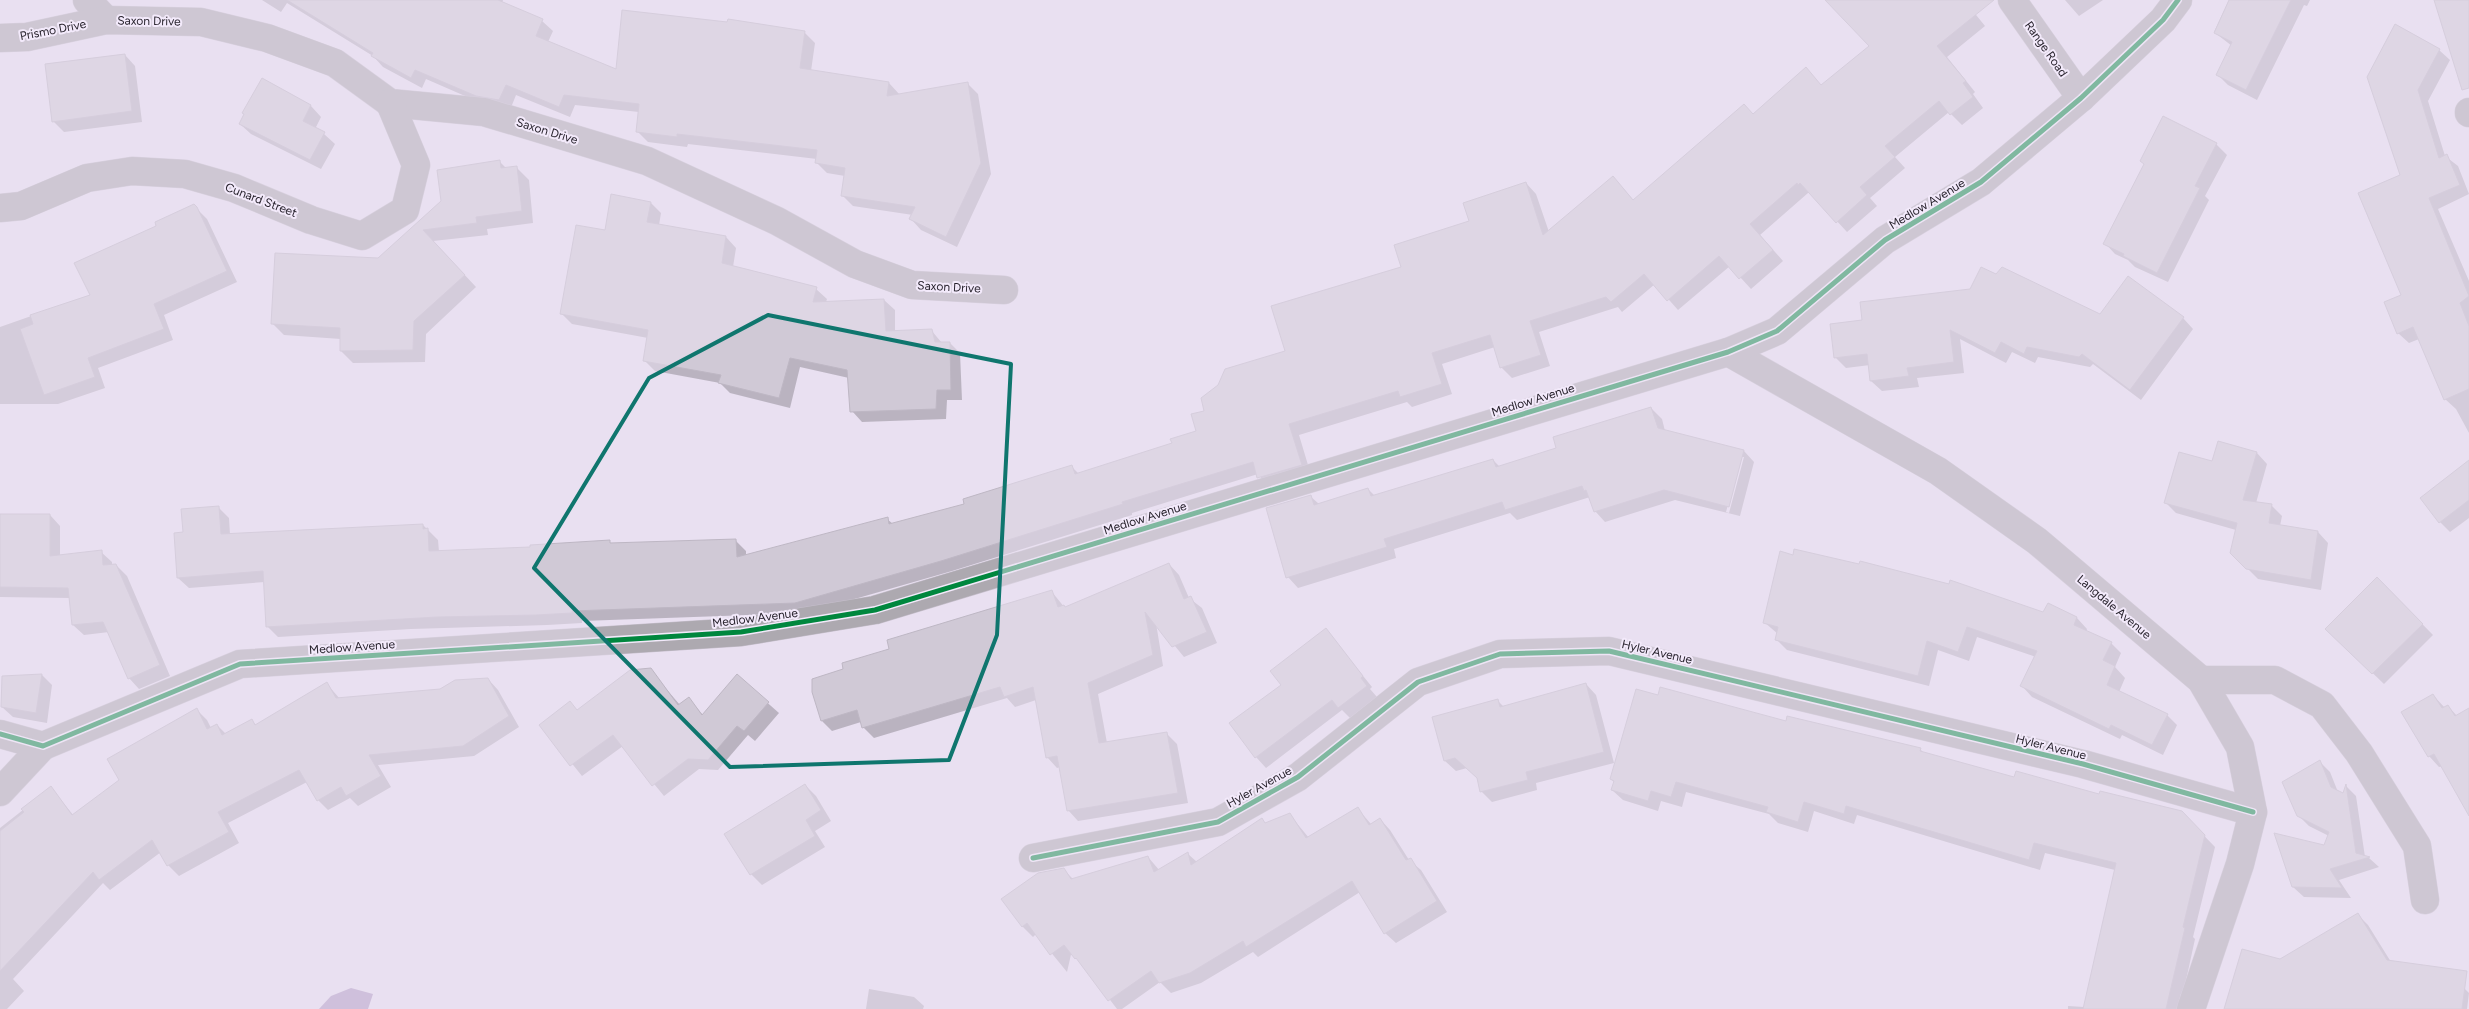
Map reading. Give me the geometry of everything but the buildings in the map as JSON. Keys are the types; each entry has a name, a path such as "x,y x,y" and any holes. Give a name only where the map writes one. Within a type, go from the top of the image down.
{"street":[{"name":"Saxon Drive","path":"87,0 106,20 201,22 267,38 335,64 390,103 484,112 646,161 777,221 855,264 912,285 1004,290"},
{"name":"Range Road","path":"2012,0 2081,98"},
{"name":"Medlow Avenue","path":"43,746 240,664 741,632 875,610 1728,352 1777,331 1886,240 1981,182 2081,98 2163,20 2178,0"},
{"name":"Prismo Drive","path":"0,38 27,38 106,20"},
{"name":"Cunard Street","path":"0,208 20,206 87,178 132,171 185,174 234,188 311,220 362,236 404,210 416,165 390,103"},
{"name":"Langdale Avenue","path":"1728,352 1938,471 2037,541 2200,680 2240,747 2253,812 2240,864 2191,1009"},
{"name":"Hyler Avenue","path":"1033,858 1218,822 1298,778 1418,682 1500,654 1609,651 2083,764 2253,812"},
{"path":"2200,680 2275,680 2322,705 2359,753 2417,846 2425,900"},
{"path":"0,734 43,746 0,792"}],"highlighted area":[{"path":"768,315 1011,364 997,635 949,760 730,767 534,568 649,378"}],"shaded area":[{"path":"351,988 373,994 368,1009 319,1009 331,996"}],"cycle path":[{"path":"0,734 43,746 240,664 741,632 875,610 1728,352 1777,331 1885,240 1981,182 2081,98 2163,20 2178,0"},
{"path":"1033,858 1218,822 1298,777 1418,682 1500,654 1609,651 2083,764 2253,812"}]}
